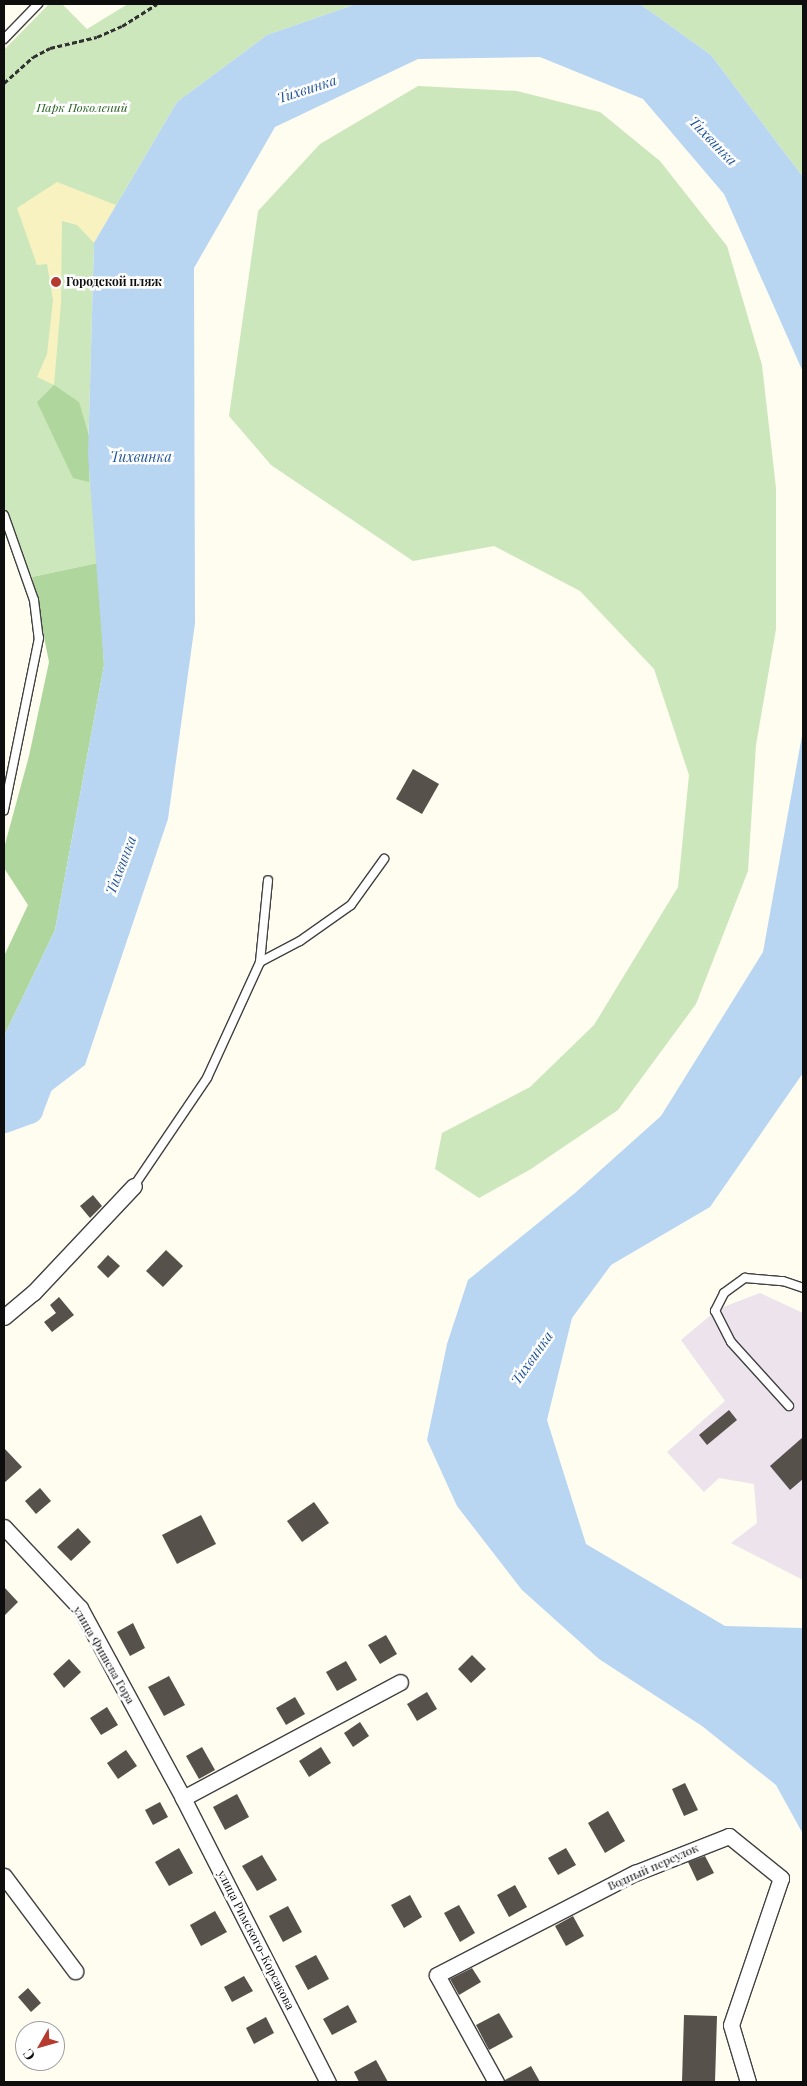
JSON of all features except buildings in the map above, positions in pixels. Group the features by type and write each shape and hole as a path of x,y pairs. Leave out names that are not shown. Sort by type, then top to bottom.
{"street":[{"path":"4,1317 33,1294 134,1186"},
{"name":"улица Фишева Гора","path":"4,1527 80,1608 183,1798"},
{"path":"183,1798 400,1682"},
{"name":"улица Римского-Корсакова","path":"183,1798 328,2082"},
{"name":"Водный переулок","path":"496,2082 437,1975 635,1873 729,1836 782,1878 732,2025 748,2082"},
{"path":"4,1876 75,1971"}],"lane":[{"path":"4,38 38,4"},
{"path":"4,516 34,600 39,638 4,810"},
{"path":"260,962 300,942 351,905 384,859"},
{"path":"134,1186 207,1078 260,962 268,880"},
{"path":"789,1406 731,1342 715,1311 724,1293 746,1278 783,1281 803,1288"}],"path":[{"path":"4,83 33,57 50,48 97,37 122,26 157,4"}],"shaded area":[{"path":"760,1293 803,1313 803,1580 731,1543 757,1523 754,1484 719,1478 704,1492 667,1452 725,1401 681,1340 718,1309"}],"green space":[{"name":"Парк Поколений","path":"49,4 62,4 87,29 128,4 356,4 267,35 177,102 94,243 88,455 98,563 32,577 4,533 4,50"},
{"path":"640,4 803,4 803,177 711,55"},
{"path":"418,86 517,91 600,112 660,161 727,246 762,365 776,488 776,629 756,745 748,871 696,1004 618,1110 531,1169 479,1198 435,1169 442,1133 530,1087 594,1025 678,887 689,775 654,669 580,591 494,546 413,561 271,465 229,416 258,211 320,144"},
{"path":"54,385 79,402 89,436 89,482 73,478 37,402"},
{"path":"98,563 104,665 55,930 4,1036 4,956 28,905 4,868 4,848 29,756 49,662 32,577"}],"sand":[{"name":"Городской пляж","path":"57,182 116,205 94,243 77,225 62,221 61,303 54,385 37,377 47,354 53,300 47,264 37,265 17,208"}],"water":[{"name":"Тихвинка","path":"356,4 640,4 711,55 803,177 803,372 724,194 643,99 540,57 418,59 275,127 194,268 195,623 168,819 85,1065 4,1127 4,1036 55,930 104,665 88,455 94,243 177,102 267,35"},
{"name":"Тихвинка","path":"803,730 803,1073 710,1207 611,1265 572,1318 547,1420 586,1544 725,1626 803,1628 803,1834 776,1785 702,1726 599,1659 522,1590 457,1506 427,1440 447,1344 468,1280 575,1193 661,1116 763,952"}],"waterway":[{"name":"Тихвинка","path":"4,1119 29,1110 44,1071"}],"place":[{"name":"Городской пляж","path":"56,282"}]}
